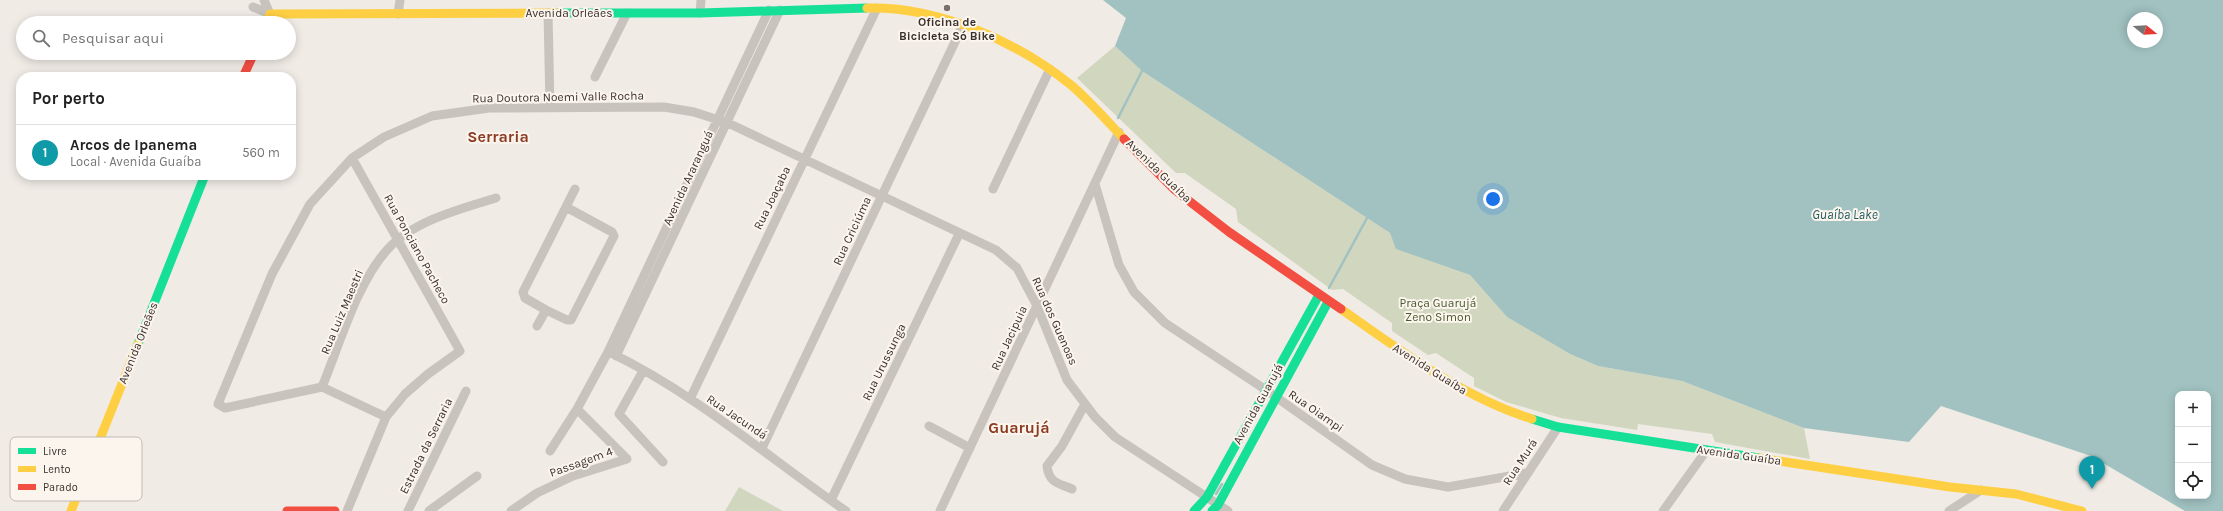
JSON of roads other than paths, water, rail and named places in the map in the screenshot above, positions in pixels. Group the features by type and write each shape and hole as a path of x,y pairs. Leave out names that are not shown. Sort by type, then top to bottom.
{"street":[{"path":"264,0 270,14"},
{"path":"270,14 273,0"},
{"path":"398,14 400,0"},
{"path":"700,12 701,0"},
{"path":"253,7 270,14"},
{"name":"Avenida Orleães","path":"270,14 548,14 877,8"},
{"name":"Avenida Guaíba","path":"877,8 923,12 963,25 1006,44 1050,69 1072,86 1175,190 1229,232 1328,302 1466,392 1506,411 1558,427 1706,451 2016,494 2082,511"},
{"name":"Rua Joaçaba","path":"690,399 877,8"},
{"name":"Avenida Araranguá","path":"649,277 671,220 769,10"},
{"name":"Avenida Araranguá","path":"612,354 649,277 680,223 780,10"},
{"path":"595,77 627,13"},
{"path":"548,14 550,107"},
{"name":"Rua Criciúma","path":"762,448 963,25"},
{"path":"246,72 251,60"},
{"path":"993,190 1050,69"},
{"name":"Rua Doutora Noemi Valle Rocha","path":"322,387 224,408 220,407 218,402 272,274 310,204 352,158 384,137 432,116 489,108 664,107 719,119 728,123"},
{"name":"Rua dos Guenoas","path":"728,123 959,234 996,250 1017,268 1037,306 1067,380 1095,417 1115,437 1207,497 1215,508 1228,511"},
{"name":"Rua Jacipuia","path":"940,511 1119,132"},
{"name":"Rua Ponciano Pacheco","path":"352,158 460,351 428,374 405,394 386,416"},
{"name":"Avenida Orleães","path":"101,437 203,180"},
{"name":"Rua Oiampi","path":"1095,184 1119,265 1134,292 1165,323 1266,390 1372,465 1405,479 1448,487 1527,473"},
{"path":"566,207 612,232 614,236 571,320 567,320 546,310 525,298 523,292 575,188"},
{"name":"Rua Luiz Maestri","path":"322,387 358,299 375,266 388,249 398,240 421,226 467,206 496,198"},
{"path":"671,220 680,223"},
{"name":"Rua Urussunga","path":"831,500 959,234"},
{"name":"Avenida Guarujá","path":"1194,511 1207,497 1319,295"},
{"name":"Avenida Guarujá","path":"1215,508 1328,302"},
{"path":"537,326 546,310"},
{"path":"550,451 612,354"},
{"name":"Rua Jacundá","path":"612,354 690,399 762,448 846,511"},
{"path":"643,371 620,410 620,414 663,462"},
{"path":"322,387 386,416 347,511"},
{"name":"Estrada da Serraria","path":"408,511 466,391"},
{"path":"1072,489 1053,481 1048,476 1047,466 1062,446 1085,404"},
{"name":"Passagem 4","path":"511,511 537,493 573,476 627,459 577,409"},
{"path":"929,426 970,448"},
{"name":"Rua Murá","path":"1503,511 1558,427"},
{"path":"1663,511 1706,451"},
{"path":"429,511 477,476"},
{"path":"1949,511 1981,490"},
{"name":"Avenida Orleães","path":"71,511 75,501"},
{"path":"287,511 335,511"}],"water":[{"name":"Guaíba Lake","path":"1103,0 2223,0 2223,511 2185,511 2091,456 1941,406 1909,442 1804,428 1682,381 1598,366 1570,354 1507,317 1470,275 1396,249 1390,233 1142,71 1115,46 1126,18"}],"waterway":[{"path":"1118,118 1142,71"},
{"path":"1329,288 1367,218"},
{"path":"1216,494 1222,484"}],"place":[{"name":"Oficina de Bicicleta Só Bike","path":"947,8"},
{"name":"Arcos de Ipanema","path":"2092,489"}],"district":[{"name":"Serraria","path":"498,136"},
{"name":"Guarujá","path":"1019,427"}],"park label":[{"name":"Praça Guarujá Zeno Simon","path":"1438,310"}]}
